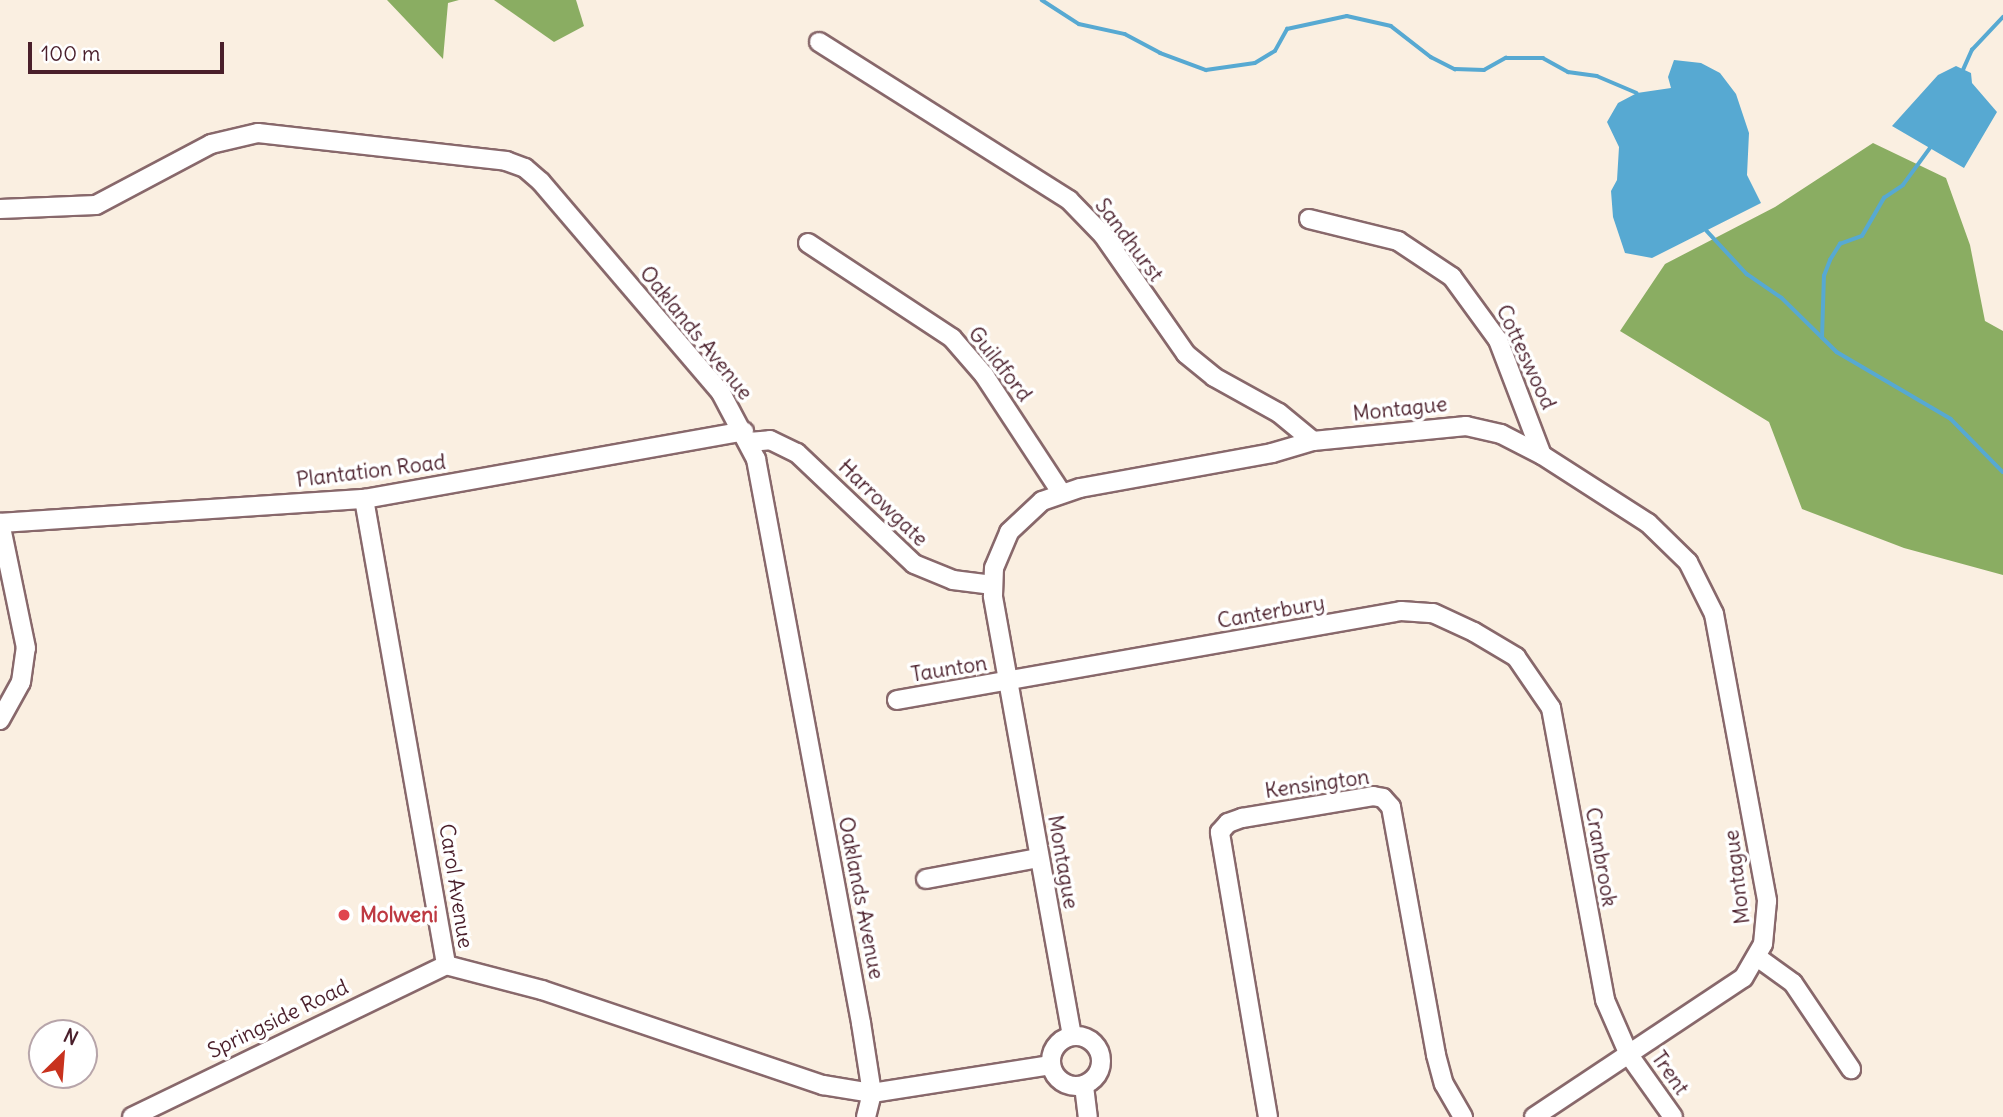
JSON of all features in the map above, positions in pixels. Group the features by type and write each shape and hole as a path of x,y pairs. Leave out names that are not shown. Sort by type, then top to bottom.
{"street":[{"name":"Sandhurst","path":"820,42 1069,200 1102,235 1186,354 1214,377 1279,413 1313,441"},
{"name":"Oaklands Avenue","path":"0,209 96,205 211,144 258,133 506,161 525,168 541,182 710,380 747,436 783,587 872,1093"},
{"name":"Cotteswood","path":"1309,219 1398,241 1452,277 1498,340 1542,454"},
{"name":"Guildford","path":"808,243 952,338 984,375 1060,492"},
{"name":"Montague","path":"1072,1036 1038,858 993,585 1000,548 1017,522 1060,492 1272,453 1313,441 1466,426 1501,434 1542,454 1669,540 1688,562 1709,599 1767,901 1766,933 1757,957 1742,978 1722,995 1534,1117"},
{"name":"Plantation Road","path":"0,523 364,499 747,436"},
{"name":"Harrowgate","path":"747,436 770,440 797,453 914,564 953,580 993,585"},
{"name":"Carol Avenue","path":"364,499 446,965 542,990 822,1085 872,1093 1051,1065"},
{"path":"0,523 26,648 21,682 0,720"},
{"name":"Canterbury","path":"1009,682 1412,611 1460,624 1516,657 1526,669"},
{"name":"Cranbrook","path":"1526,669 1553,714 1600,979 1629,1055"},
{"name":"Taunton","path":"897,700 1009,682"},
{"name":"Kensington","path":"1268,1117 1220,832 1228,823 1242,818 1373,796 1383,798 1391,807 1436,1055 1444,1084 1462,1117"},
{"path":"926,879 1038,858"},
{"path":"1757,957 1793,983 1852,1069"},
{"name":"Springside Road","path":"132,1117 446,965"},
{"path":"1072,1036 1095,1044 1102,1059 1097,1075 1084,1086 1059,1080 1051,1065 1058,1043 1072,1036"},
{"name":"Trent","path":"1629,1055 1673,1117"},
{"path":"1084,1086 1088,1117"},
{"path":"866,1117 872,1093"}],"green space":[{"path":"387,0 459,0 448,3 443,59"},
{"path":"494,0 576,0 584,26 554,42"},
{"path":"1873,143 1946,178 1970,245 1985,321 2003,331 2003,575 1904,548 1802,509 1769,422 1620,331 1665,264 1775,207"}],"water":[{"path":"1674,60 1701,63 1720,73 1736,94 1749,133 1747,175 1761,203 1652,258 1625,253 1613,217 1611,191 1617,180 1619,147 1607,122 1618,103 1637,93 1671,88 1668,77"},
{"path":"1956,66 1971,73 1972,83 1997,112 1964,168 1892,126 1938,75"}],"waterway":[{"path":"1042,0 1079,24 1125,34 1160,53 1206,70 1255,63 1275,51 1287,29 1347,16 1391,26 1431,57 1455,69 1484,70 1506,58 1543,58 1568,72 1597,76 1637,93"},
{"path":"1963,70 1972,50 2003,17"},
{"path":"1822,338 1824,276 1830,260 1840,244 1862,236 1884,198 1903,185 1930,148"},
{"path":"1707,231 1747,274 1782,298 1837,352 1951,419 2003,472"}],"place":[{"name":"Molweni","path":"344,915"}]}
